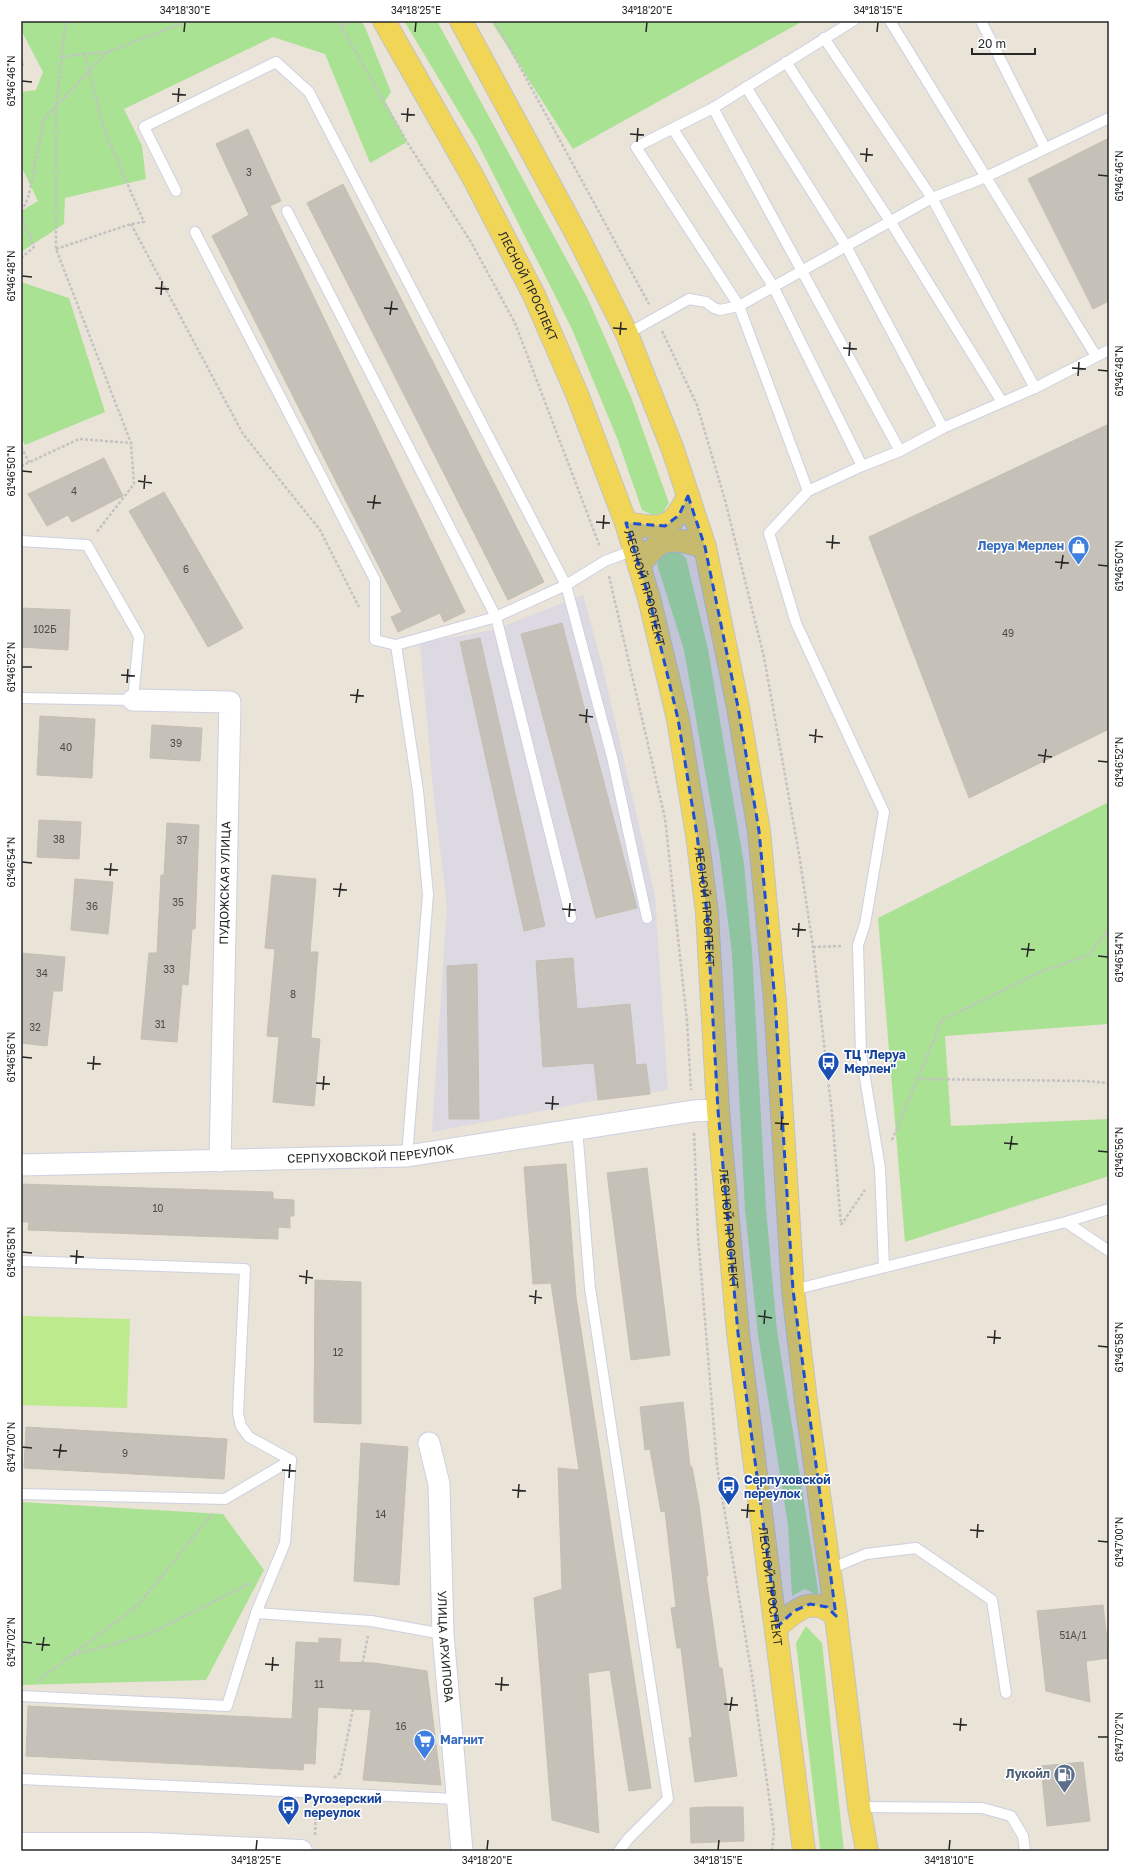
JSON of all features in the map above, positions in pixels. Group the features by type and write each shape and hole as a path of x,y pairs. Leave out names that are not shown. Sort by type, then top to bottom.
{"main road":[{"name":"ЛЕСНОЙ ПРОСПЕКТ","path":"384,21 474,179 534,295 577,394 626,523 649,598 678,719 697,835 707,913 718,1110 738,1333 777,1627 804,1851"},
{"path":"461,21 578,237 627,334 673,450 705,547 738,707 759,831 775,1001 793,1290 806,1401 830,1569 859,1807 867,1851"},
{"path":"626,523 646,527 665,526 679,515 688,496"},
{"path":"636,558 667,540 686,542 705,547"},
{"path":"777,1627 794,1611 810,1604 827,1607 836,1616"},
{"path":"21,1844 77,1848 149,1844 308,1844"}],"street":[{"name":"ПУДОЖСКАЯ УЛИЦА","path":"133,700 230,695 220,1160"},
{"name":"СЕРПУХОВСКОЙ ПЕРЕУЛОК","path":"21,1165 407,1156 577,1128 693,1111 718,1110"},
{"name":"УЛИЦА АРХИПОВА","path":"430,1443 439,1484 443,1634 456,1799 462,1851"}],"lane":[{"path":"808,491 739,306 636,147 713,108 853,21"},
{"path":"890,21 1096,356"},
{"path":"981,21 1045,148"},
{"path":"824,38 932,198 1035,388"},
{"path":"176,190 144,127 276,62 309,92 566,585 612,757 647,918"},
{"path":"786,62 890,221 1002,402"},
{"path":"746,87 846,246 943,428"},
{"path":"713,108 803,269 900,451"},
{"path":"627,334 689,299 706,302 714,308 720,310 739,306 932,198 986,178 1109,118"},
{"path":"673,129 773,286 862,466"},
{"path":"287,212 496,617 571,918"},
{"path":"195,232 375,580 376,640 396,645 496,617 566,585 606,561 636,558"},
{"path":"884,1267 880,1168 861,1054 858,945 865,924 884,812 796,623 769,533 808,491 862,466 900,451 943,428 1035,388 1109,350"},
{"path":"21,541 87,545 139,636 133,700 21,698"},
{"path":"396,645 418,791 428,894 407,1156"},
{"path":"577,1128 590,1288 668,1799 628,1839 619,1851"},
{"path":"793,1290 1066,1222 1109,1209"},
{"path":"1066,1222 1109,1251"},
{"path":"21,1261 245,1269 238,1413 241,1426 249,1437 291,1460"},
{"path":"21,1494 225,1499 291,1460"},
{"path":"21,1696 228,1706 256,1613 285,1542 291,1460"},
{"path":"830,1569 866,1554 916,1548 992,1600 1006,1693"},
{"path":"256,1613 372,1621 443,1634"},
{"path":"21,1778 456,1799"},
{"path":"859,1807 982,1808 1011,1816 1022,1836 1025,1851"}],"path":[{"path":"66,21 56,106 56,249 132,444 134,484 87,545"},
{"path":"62,57 108,52 188,21"},
{"path":"338,21 407,142 472,242 515,323 606,561 665,818 687,1021 693,1111 698,1236 717,1466 754,1691 774,1832 772,1851"},
{"path":"342,26 352,21"},
{"path":"496,21 656,318 697,406 725,500 762,649 799,854 813,947 832,1114 841,1225 880,1168 942,1020 1040,972 1089,955 1109,929"},
{"path":"21,258 34,247 22,214 29,195 44,119 108,52"},
{"path":"56,249 130,224 144,222 105,132 85,54"},
{"path":"21,59 23,64 21,67"},
{"path":"130,224 243,434 320,530 376,640"},
{"path":"21,466 79,439 132,444"},
{"path":"21,447 28,462"},
{"path":"813,947 858,945"},
{"path":"917,1079 1085,1081 1109,1083"},
{"path":"33,1685 138,1605 225,1499"},
{"path":"70,1656 149,1634 273,1572"},
{"path":"308,1844 315,1793 340,1773 372,1621"}],"highlighted area":[{"path":"688,496 705,547 738,707 759,831 775,1001 793,1290 836,1616 827,1607 810,1604 794,1611 777,1627 738,1333 718,1110 707,913 697,835 678,719 649,598 626,523 665,526 679,515"}],"shaded area":[{"path":"583,595 602,664 655,896 668,1090 598,1100 432,1132 447,906 434,799 420,643 493,630"}],"green space":[{"path":"21,21 361,21 365,27 391,92 385,101 407,142 370,163 325,54 273,37 124,109 142,146 146,179 65,198 64,224 21,252 21,211 38,201 21,166 21,92 36,90 43,72 21,30"},
{"path":"404,21 437,21 587,297 631,397 669,503 659,518 642,510 617,438 571,327 477,142"},
{"path":"491,21 803,21 573,149"},
{"path":"21,282 69,298 105,412 25,445 21,436"},
{"path":"667,548 679,552 686,558 708,649 744,864 752,951 766,1209 777,1331 819,1596 805,1589 792,1596 788,1525 758,1335 745,1210 732,954 720,857 684,650 657,564 661,555"},
{"path":"1109,802 1109,1024 945,1036 951,1126 1109,1119 1109,1176 905,1242 878,918"},
{"path":"21,1316 130,1319 127,1408 21,1405"},
{"path":"21,1502 223,1514 264,1570 206,1680 21,1685"},
{"path":"806,1626 822,1643 844,1851 820,1851 796,1643"}],"building":[{"path":"248,129 281,201 270,206 465,612 444,622 440,613 398,632 391,617 402,612 212,236 249,215 216,144"},
{"path":"1109,138 1109,301 1093,309 1028,179"},
{"path":"343,184 544,582 508,600 307,203"},
{"path":"1109,424 1109,729 969,798 869,537"},
{"path":"104,458 123,496 72,522 68,515 47,526 28,494"},
{"path":"164,492 243,628 208,647 129,511"},
{"path":"21,608 70,610 68,650 21,647"},
{"path":"562,623 637,908 596,918 521,634"},
{"path":"480,638 545,926 524,931 460,642"},
{"path":"40,716 95,719 92,778 37,775"},
{"path":"152,725 202,728 200,761 150,758"},
{"path":"39,820 81,822 79,859 37,857"},
{"path":"167,823 199,825 195,929 192,929 188,985 182,984 177,1042 141,1039 149,953 157,953 161,875 164,875"},
{"path":"272,875 316,879 310,952 318,952 311,1038 320,1039 314,1106 273,1102 279,1037 267,1036 275,949 265,948"},
{"path":"75,879 113,882 108,934 71,930"},
{"path":"21,953 65,957 62,991 53,991 47,1046 21,1043"},
{"path":"573,958 577,1009 630,1004 636,1065 646,1064 650,1094 598,1100 594,1063 543,1067 536,961"},
{"path":"477,964 479,1119 449,1119 447,966"},
{"path":"566,1164 576,1297 651,1788 629,1791 610,1670 588,1673 599,1833 552,1820 534,1598 562,1589 558,1468 579,1470 551,1283 533,1284 524,1167"},
{"path":"647,1168 670,1355 631,1360 607,1173"},
{"path":"21,1184 273,1192 273,1199 294,1200 294,1216 290,1216 290,1228 278,1227 278,1239 28,1230 29,1222 21,1222"},
{"path":"315,1280 361,1282 361,1424 314,1422"},
{"path":"683,1402 690,1467 692,1467 699,1505 708,1576 706,1576 719,1668 722,1668 737,1776 695,1782 689,1738 692,1737 681,1648 677,1648 671,1608 676,1607 665,1511 661,1512 650,1449 645,1450 640,1407"},
{"path":"26,1427 227,1439 224,1479 24,1468"},
{"path":"361,1443 408,1447 399,1585 354,1581"},
{"path":"1103,1605 1109,1658 1086,1661 1090,1702 1046,1691 1037,1611"},
{"path":"319,1638 341,1639 339,1662 374,1663 427,1671 441,1785 363,1780 371,1710 318,1707 315,1764 304,1763 303,1770 26,1756 28,1706 292,1719 296,1642 319,1643"},
{"name":"Лукойл","path":"1083,1762 1090,1821 1047,1826 1041,1766"},
{"path":"743,1807 744,1841 691,1843 690,1808"}],"place":[{"name":"Леруа Мерлен","path":"1079,566"},
{"name":"ТЦ \"Леруа Мерлен\"","path":"828,1082"},
{"name":"Серпуховской переулок","path":"728,1506"},
{"name":"Магнит","path":"425,1760"},
{"name":"Лукойл","path":"1065,1794"},
{"name":"Ругозерский переулок","path":"289,1826"}]}
